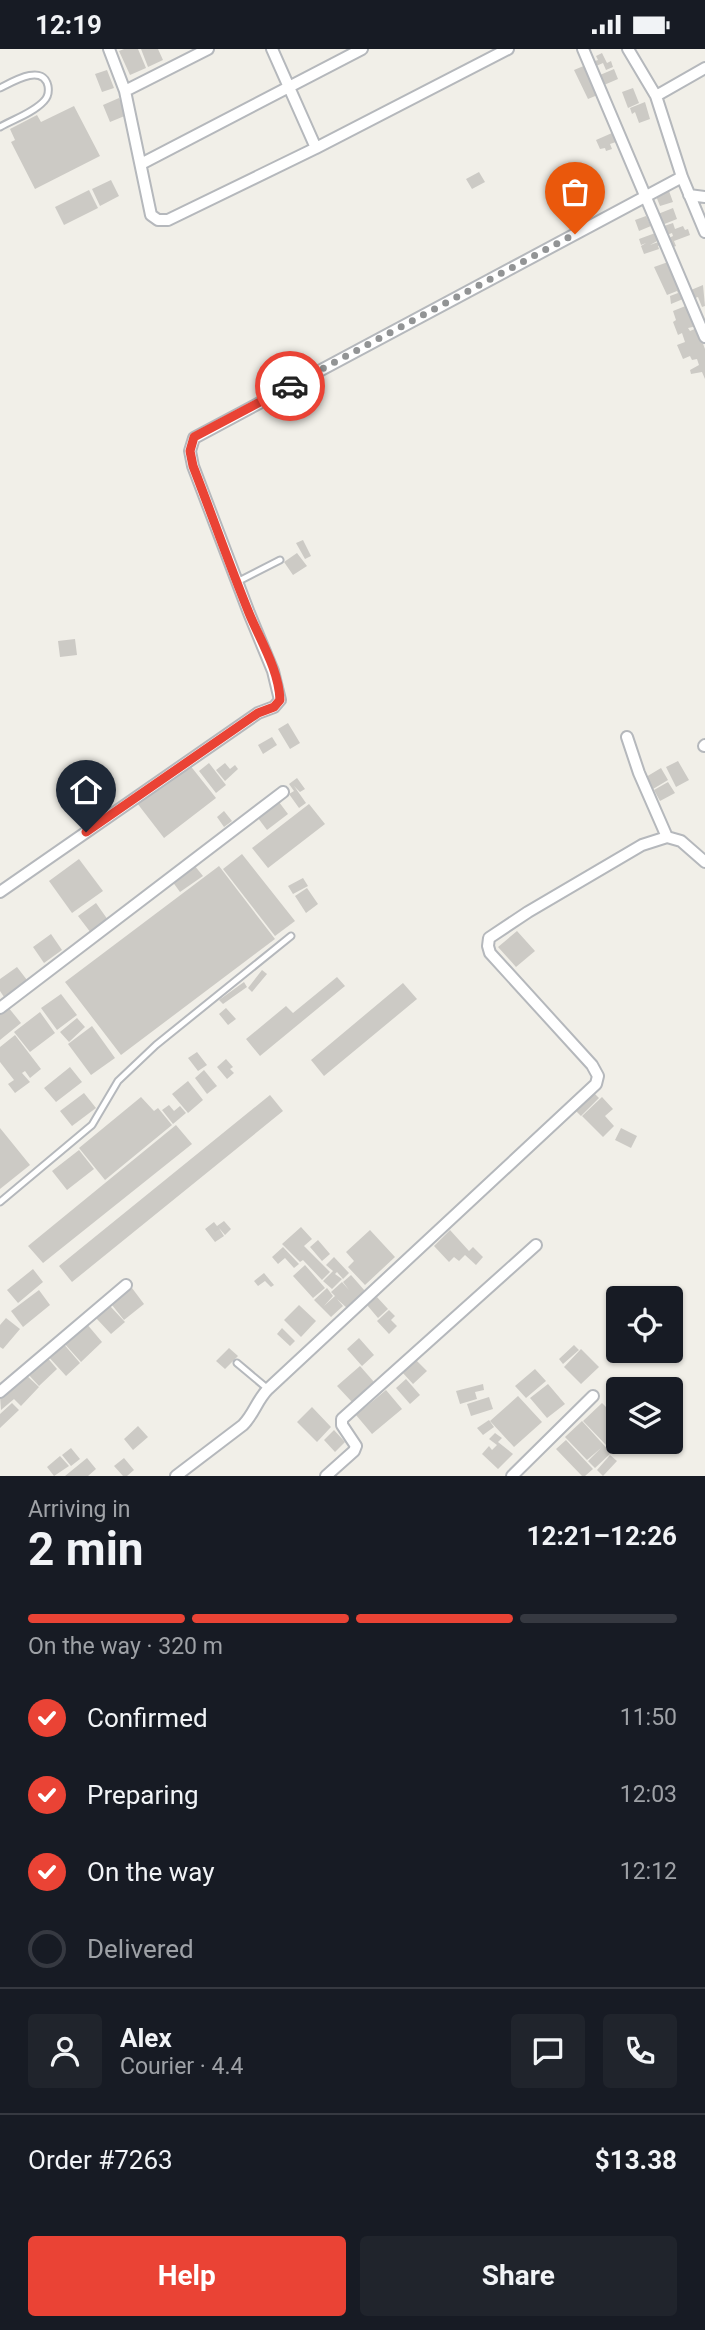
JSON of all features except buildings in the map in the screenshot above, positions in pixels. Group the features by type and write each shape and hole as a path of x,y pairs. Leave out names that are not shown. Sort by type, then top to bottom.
{"street":[{"path":"108,49 125,91 151,215 158,220 168,220 316,148 508,49"},
{"path":"125,91 208,49"},
{"path":"272,49 316,148"},
{"path":"141,164 362,49"},
{"path":"583,49 705,337"},
{"path":"628,49 656,96 682,177 705,232"},
{"path":"656,96 705,68"},
{"path":"0,892 258,713 274,707 280,700 273,671 193,466 190,451 194,437 682,177"},
{"path":"689,195 705,197"},
{"path":"627,737 639,773 667,837"},
{"path":"0,1008 283,792"},
{"path":"176,1476 243,1425 250,1417 256,1401 268,1389 596,1084 598,1076 592,1065 490,953 489,938 642,845 667,837 681,841 705,862"},
{"path":"326,1476 354,1451 356,1446 342,1425 342,1419 536,1245"},
{"path":"0,1392 126,1285"},
{"path":"512,1476 593,1396"}],"lane":[{"path":"0,88 29,75 38,75 46,81 49,89 47,98 39,107 0,127"},
{"path":"237,582 280,560"},
{"path":"0,1202 92,1125 118,1081 156,1045 291,936"},
{"path":"237,1363 268,1389"}],"way so far":[{"path":"290,386 575,234"}],"route":[{"path":"86,832 258,713 274,707 280,700 273,671 193,466 190,451 194,437 290,386"}]}
